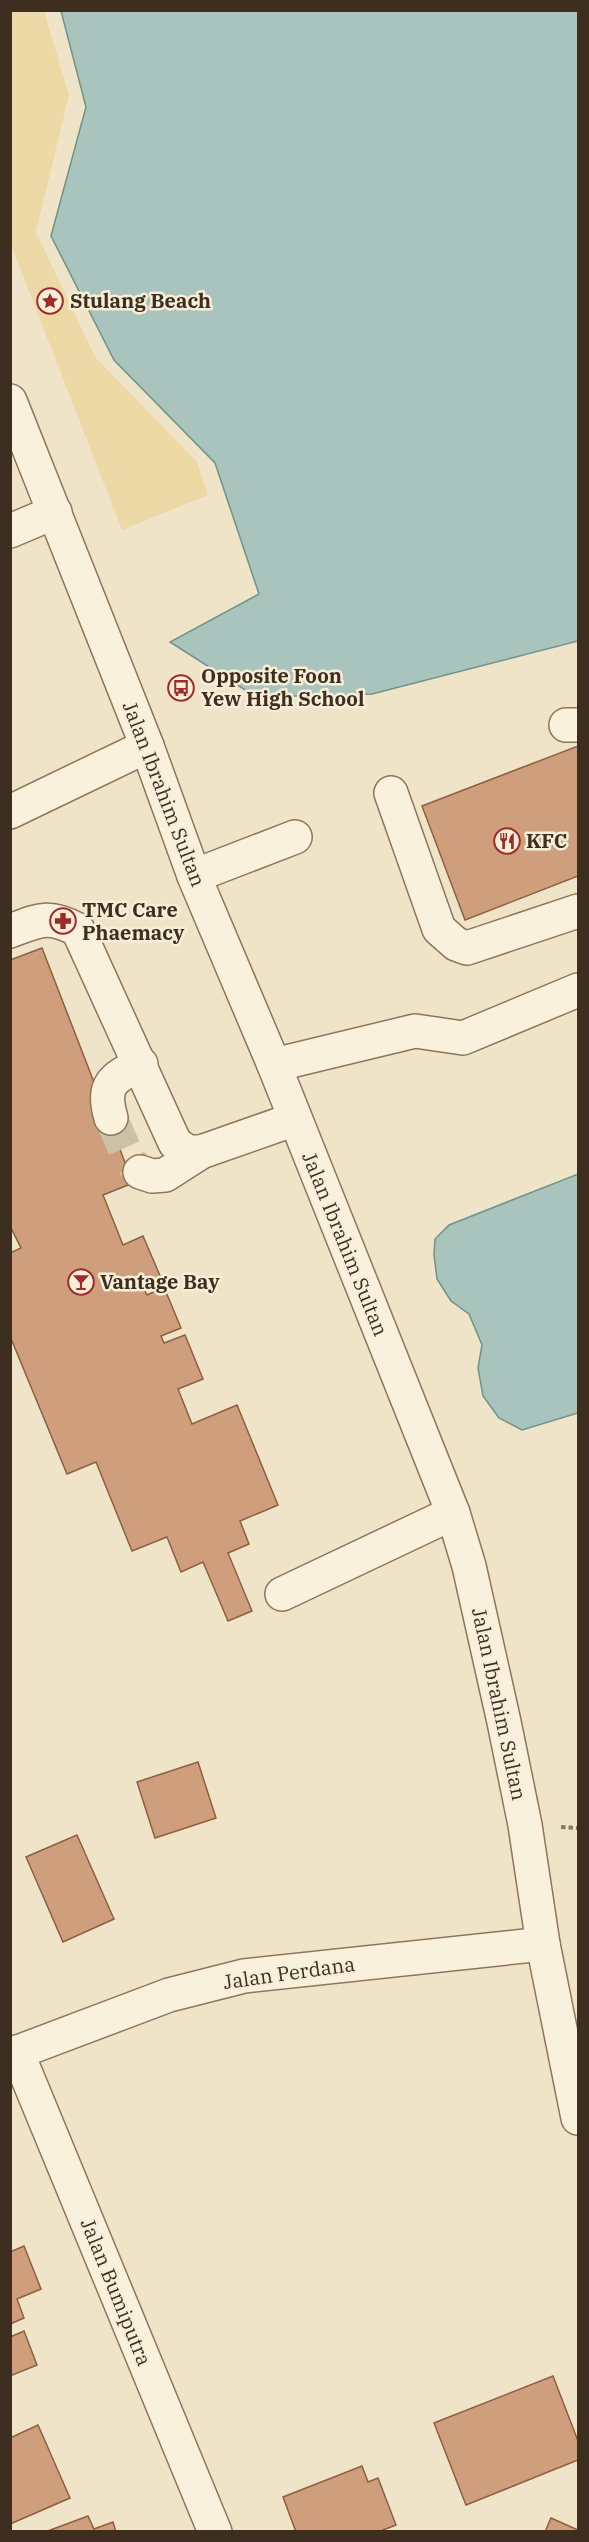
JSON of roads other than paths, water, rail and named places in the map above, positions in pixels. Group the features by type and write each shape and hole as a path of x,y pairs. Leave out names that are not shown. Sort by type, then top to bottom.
{"street":[{"name":"Jalan Ibrahim Sultan","path":"10,401 147,746 194,876 274,1065 453,1513 469,1566 511,1756 525,1825 543,1944 579,2118"},
{"path":"10,531 55,512"},
{"path":"10,812 147,746"},
{"path":"390,793 439,929 456,944 467,948 579,910"},
{"path":"194,876 295,837"},
{"path":"10,931 44,918 63,921 78,930 175,1143 188,1152 201,1152"},
{"path":"274,1065 416,1030 463,1038 579,990"},
{"path":"111,1118 106,1096 111,1084 116,1077 141,1064"},
{"path":"140,1172 152,1176 165,1175 201,1152 295,1119"},
{"path":"282,1594 453,1513"},
{"name":"Jalan Perdana","path":"14,2053 168,1995 244,1976 543,1944"},
{"name":"Jalan Bumiputra","path":"14,2053 215,2532"}],"water":[{"path":"61,11 578,11 578,641 372,694 256,697 170,642 259,594 215,463 114,360 51,236 86,107"},
{"path":"578,1174 578,1413 522,1430 499,1418 483,1396 478,1368 482,1345 469,1314 451,1301 437,1279 435,1239 449,1225"}],"tunnel":[{"path":"111,1118 130,1161 140,1172"}],"place":[{"name":"Stulang Beach","path":"50,301"},
{"name":"Opposite Foon Yew High School","path":"181,688"},
{"name":"KFC","path":"507,841"},
{"name":"TMC Care Phaemacy","path":"63,921"},
{"name":"Vantage Bay","path":"81,1282"}]}
